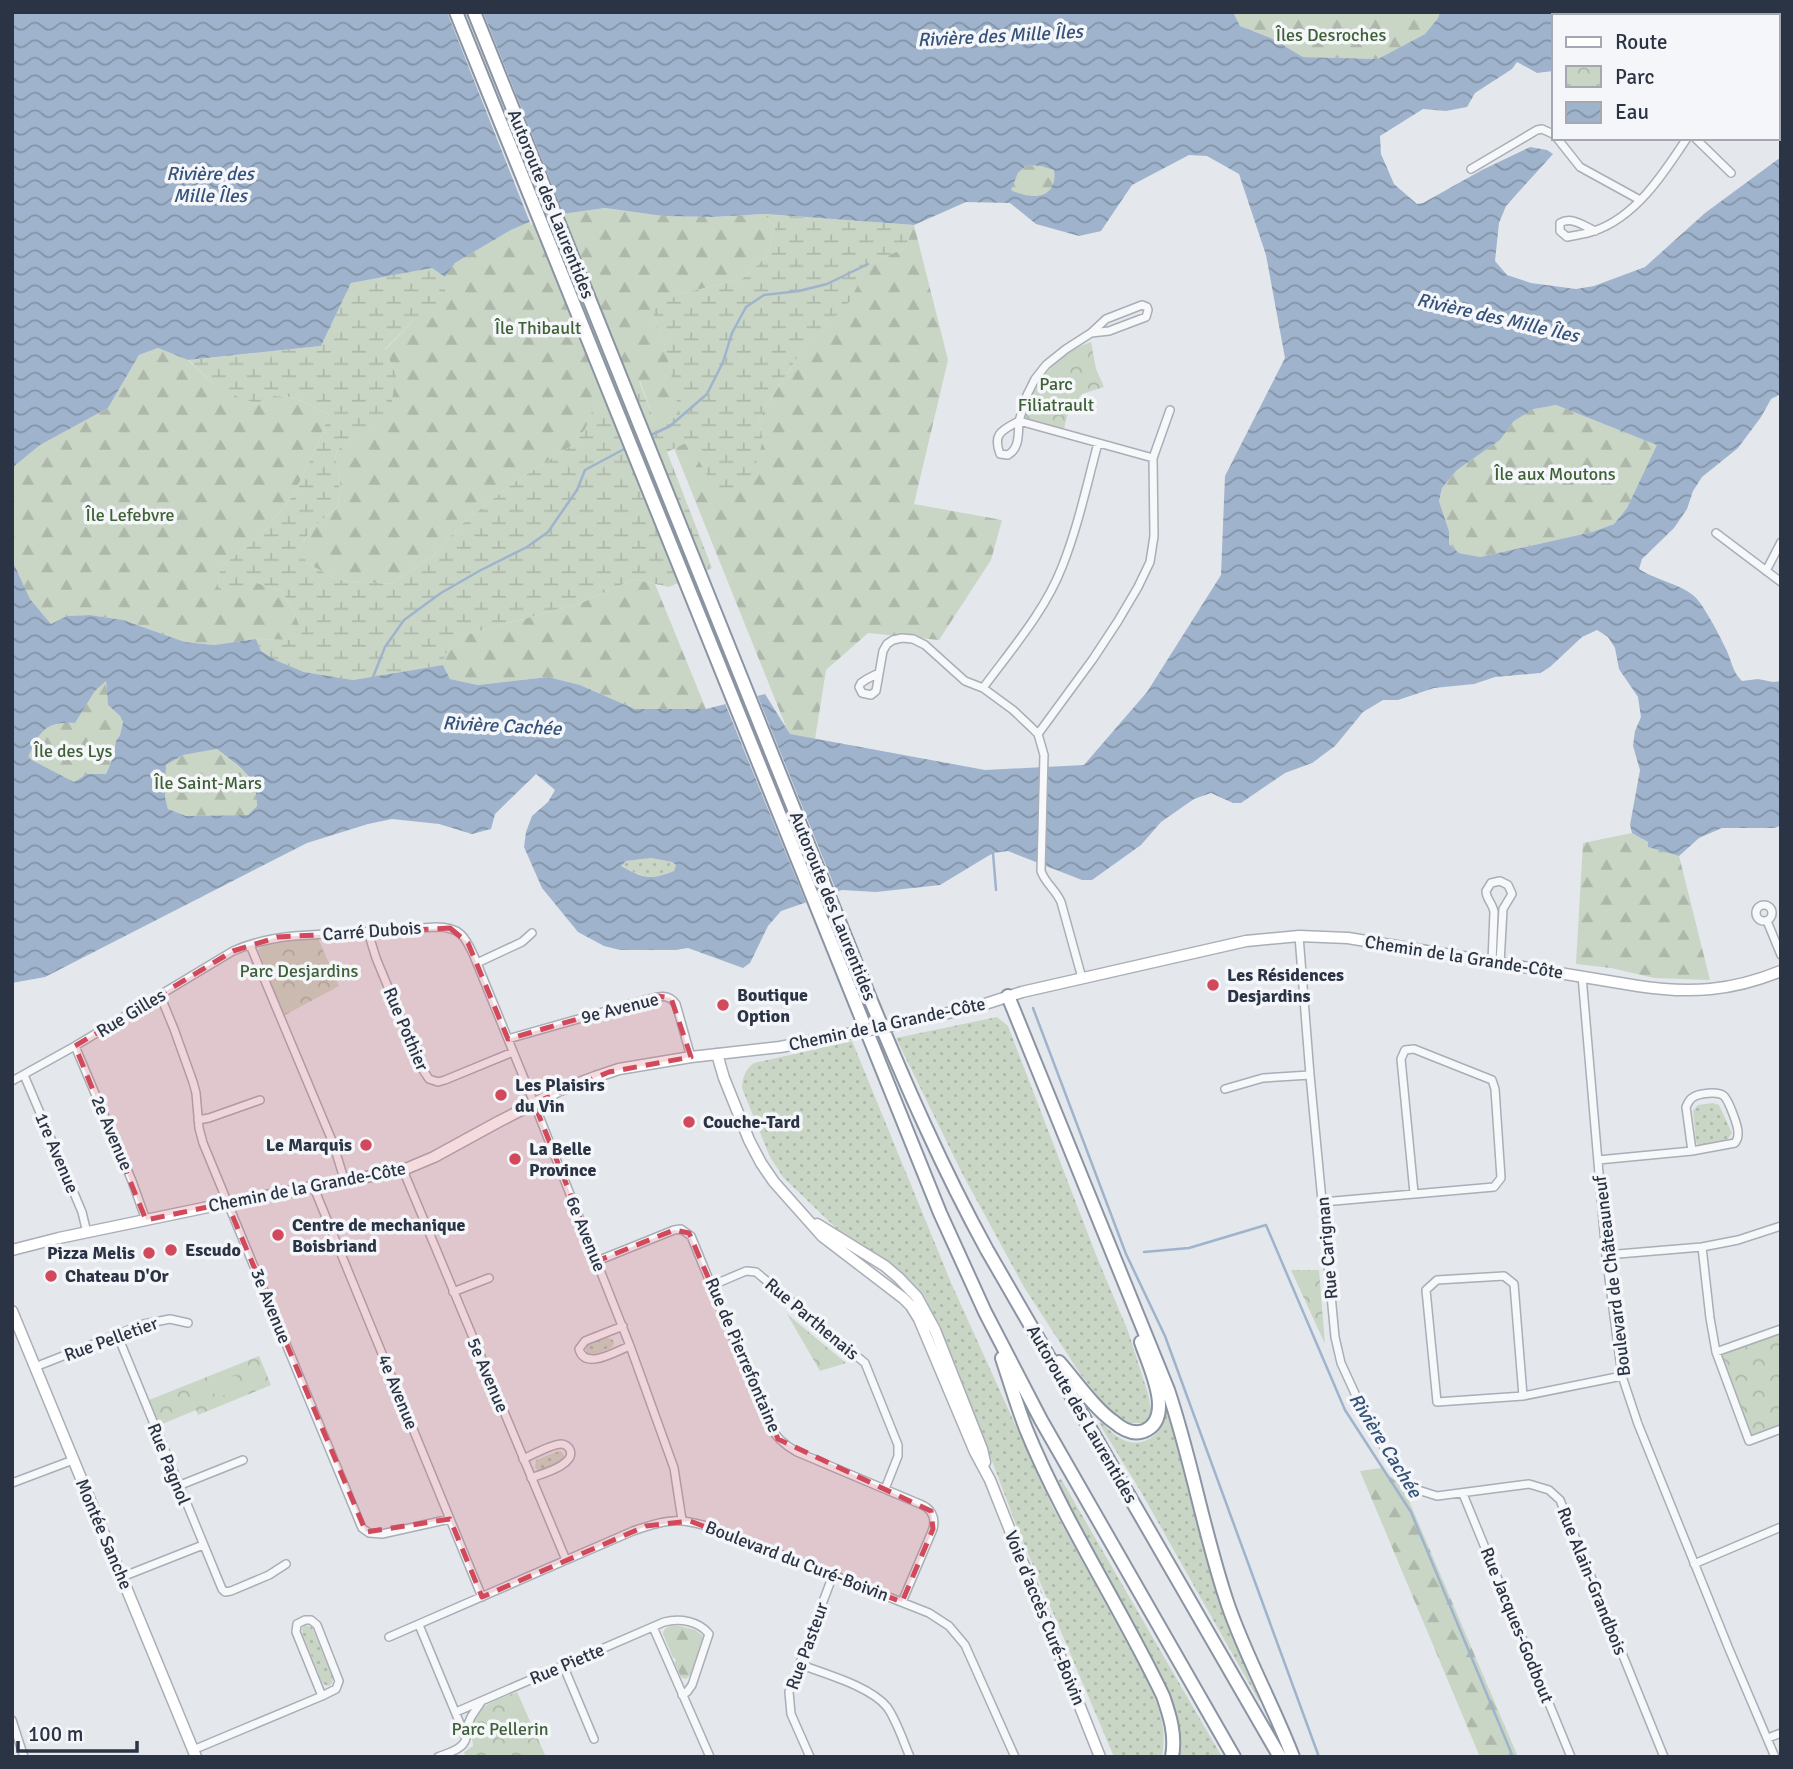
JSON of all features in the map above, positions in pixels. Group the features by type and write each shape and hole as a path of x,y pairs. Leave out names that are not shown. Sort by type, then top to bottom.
{"highway":[{"name":"Autoroute des Laurentides","path":"456,12 927,1184 985,1312 1063,1459 1234,1757"},
{"name":"Autoroute des Laurentides","path":"474,12 842,930 939,1157 976,1229 1280,1757"},
{"path":"1008,996 1175,1412 1230,1611 1293,1757"},
{"path":"1039,1339 1112,1421 1127,1430 1138,1432 1157,1420 1158,1395 1109,1245"},
{"path":"985,1312 1033,1444 1077,1534 1163,1696 1172,1729 1172,1757"}],"main road":[{"name":"Chemin de la Grande-Côte","path":"12,1250 227,1203 403,1170 434,1157 534,1103 609,1072 691,1057 787,1046 905,1023 1239,942 1299,936 1343,937 1654,988 1696,991 1735,986 1781,971"},
{"name":"Voie d'accès Curé-Boivin","path":"717,1054 727,1087 756,1155 774,1182 822,1236 903,1298 915,1312 975,1452 990,1480 1100,1757"},
{"name":"Montée Sanche","path":"12,1311 195,1754"}],"street":[{"path":"1471,169 1537,130 1542,129 1552,134"},
{"path":"1559,140 1580,167 1640,200"},
{"path":"1595,231 1621,216 1640,200 1685,140"},
{"path":"1697,140 1731,173"},
{"path":"1091,333 1109,331 1146,317 1147,307 1142,305 1106,319 1046,365 1027,395 1019,421 1014,452 1008,455 1000,454 997,446 1000,432 1019,421 1153,458"},
{"path":"1038,734 1118,621 1150,562 1154,536 1153,458 1170,410"},
{"path":"983,688 1035,616 1062,568 1098,443"},
{"path":"1716,533 1781,582"},
{"path":"1766,571 1781,542"},
{"path":"879,673 887,644 894,639 913,639 925,645 965,681 983,688 1013,710 1038,734 1044,755 1040,862 1042,876 1061,902 1082,978"},
{"path":"1500,881 1508,885 1512,894 1502,911 1496,962 1494,912 1486,894 1491,883 1500,881"},
{"path":"1767,921 1781,955"},
{"name":"Carré Dubois","path":"250,944 278,937 450,928 464,936 477,963 534,1103"},
{"name":"Rue Pothier","path":"368,932 421,1068 429,1079 436,1082 445,1080 513,1052"},
{"path":"477,963 526,940 532,933"},
{"name":"Rue Carignan","path":"1299,936 1335,1337 1341,1363 1363,1411 1403,1480 1415,1489 1437,1496 1463,1493"},
{"path":"250,944 333,1143 345,1182"},
{"name":"Rue Gilles","path":"12,1081 233,951 250,944"},
{"name":"Boulevard de Châteauneuf","path":"1582,976 1606,1255 1622,1376 1638,1424 1694,1564 1775,1757"},
{"name":"3e Avenue","path":"160,995 193,1082 203,1143 363,1530 371,1534 382,1534 450,1519"},
{"name":"9e Avenue","path":"508,1039 665,996 673,999 676,1004 691,1057"},
{"name":"2e Avenue","path":"75,1046 134,1185 146,1220"},
{"path":"1323,1202 1493,1187 1500,1178 1495,1089 1492,1080 1414,1049 1405,1050 1401,1059 1414,1193"},
{"name":"1re Avenue","path":"24,1075 82,1212 87,1233"},
{"path":"1226,1088 1263,1078 1310,1075"},
{"path":"1598,1160 1692,1150 1735,1143 1738,1128 1723,1096 1717,1093 1689,1100 1686,1107 1692,1150"},
{"path":"198,1120 260,1100"},
{"name":"6e Avenue","path":"534,1103 623,1326 672,1460 682,1520"},
{"name":"5e Avenue","path":"403,1170 566,1560"},
{"name":"4e Avenue","path":"314,1188 482,1597"},
{"path":"1606,1255 1702,1247 1738,1240 1781,1226"},
{"name":"Rue de Pierrefontaine","path":"597,1261 674,1230 681,1229 689,1233 694,1239 774,1434 797,1452 925,1506 931,1511 933,1529 902,1602"},
{"path":"1702,1247 1716,1352 1749,1440 1781,1429"},
{"name":"Rue Parthenais","path":"712,1285 746,1271 756,1272 865,1363 898,1445 898,1456 885,1489"},
{"path":"1523,1396 1514,1284 1504,1276 1437,1280 1426,1290 1437,1402 1523,1396 1622,1376"},
{"path":"453,1292 489,1278"},
{"name":"Rue Pelletier","path":"35,1367 144,1324 174,1319 188,1324"},
{"path":"623,1326 583,1342 579,1349 580,1354 591,1360 630,1346"},
{"path":"1716,1352 1781,1329"},
{"name":"Rue Pagnol","path":"117,1334 220,1587 225,1592 251,1583 286,1564"},
{"path":"523,1459 560,1444 567,1446 570,1451 566,1463 531,1478"},
{"path":"12,1483 73,1460"},
{"path":"178,1486 243,1460"},
{"name":"Rue Alain-Grandbois","path":"1463,1493 1529,1484 1549,1490 1560,1500 1664,1757"},
{"name":"Rue Jacques-Godbout","path":"1463,1493 1571,1757"},
{"name":"Boulevard du Curé-Boivin","path":"388,1637 646,1526 668,1520 682,1520 719,1530 935,1616 962,1640 1015,1757"},
{"path":"1694,1564 1781,1527"},
{"path":"122,1577 203,1545"},
{"name":"Rue Pasteur","path":"810,1757 789,1707 790,1686 833,1575"},
{"path":"195,1754 322,1696 336,1689 339,1681 317,1625 311,1620 305,1620 297,1624 296,1632 322,1696"},
{"name":"Rue Piette","path":"456,1712 670,1620 701,1626 709,1634 692,1685 682,1695"},
{"path":"419,1625 466,1740 465,1744 438,1757"},
{"path":"653,1627 710,1757"},
{"path":"799,1664 878,1698 891,1714 910,1757"},
{"path":"563,1665 594,1739"},
{"path":"464,1734 481,1701"},
{"path":"12,1720 24,1757"},
{"path":"1768,1738 1781,1733"}],"highlighted area":[{"path":"450,928 468,943 508,1039 658,996 671,998 691,1057 609,1072 534,1103 597,1261 674,1230 689,1233 778,1439 931,1511 933,1529 902,1602 690,1521 646,1526 482,1597 450,1519 366,1532 227,1203 146,1220 75,1046 233,951 278,937"}],"green space":[{"name":"Îles Desroches","path":"1233,12 1440,12 1425,34 1379,59 1303,57 1271,38 1240,26"},
{"path":"1027,165 1054,170 1052,187 1047,192 1034,196 1010,190 1018,173"},
{"name":"Île Thibault","path":"605,208 663,216 764,214 775,228 767,256 742,279 680,294 658,306 653,314 663,338 681,415 656,425 640,381 592,411 586,428 573,445 513,483 461,525 433,556 391,584 337,580 307,563 300,548 311,529 338,506 340,481 335,456 342,444 371,429 396,375 385,350 413,321 445,295 445,277 455,263 511,230 541,217"},
{"path":"764,214 914,225 905,248 868,264 850,301 799,355 764,408 759,423 763,440 751,482 733,498 718,494 688,442 667,452 712,568 669,587 634,579 581,603 465,635 446,653 443,665 353,680 304,672 274,660 261,651 256,639 288,640 302,634 294,612 282,591 254,582 229,595 218,587 220,567 257,539 293,496 329,414 292,397 274,396 259,404 238,397 210,381 189,360 321,346 351,283 432,268 445,277 445,295 431,318 413,321 385,349 396,375 390,414 374,427 347,441 339,450 335,456 340,481 338,506 311,529 300,548 307,563 337,580 391,584 433,556 461,525 513,483 573,445 586,428 592,411 639,381 656,424 680,415 663,338 653,314 657,306 680,294 742,279 767,256 775,228"},
{"path":"914,225 948,360 914,504 1002,520 991,560 939,640 868,633 826,670 815,739 789,734 674,448 688,442 763,440 759,423 764,408 799,355 849,301 868,264 905,248"},
{"name":"Parc Filiatrault","path":"1091,342 1096,369 1104,387 1082,394 1067,416 1064,429 1021,420 1033,388 1065,352"},
{"name":"Île Lefebvre","path":"158,348 188,360 210,381 258,404 274,396 292,397 329,414 293,496 257,539 220,567 218,587 254,582 282,591 303,634 288,640 256,639 214,645 185,642 123,620 90,615 67,616 51,624 30,599 12,560 12,468 40,445 108,408 139,355"},
{"name":"Île aux Moutons","path":"1556,405 1658,445 1627,508 1614,524 1592,532 1480,557 1459,553 1449,544 1449,531 1439,501 1442,488 1457,470 1500,440 1514,421 1534,409"},
{"path":"634,579 655,584 706,709 635,709 580,685 548,677 478,685 450,679 443,665 446,653 465,635 581,603"},
{"name":"Île des Lys","path":"106,680 108,705 123,722 106,774 87,774 74,782 28,758 44,730 56,724 75,723 95,691"},
{"name":"Île Saint-Mars","path":"217,749 245,772 257,790 257,806 248,815 186,816 168,809 165,797 166,765 183,755"},
{"path":"1632,833 1648,842 1648,847 1679,856 1710,980 1654,978 1611,968 1576,964 1583,843"},
{"path":"651,858 672,862 676,865 674,872 647,876 621,866 626,861"},
{"name":"Parc Desjardins","path":"318,938 339,986 283,1016 258,949 265,945"},
{"path":"997,1017 1008,1026 1128,1331 1151,1410 1148,1419 1143,1423 1130,1423 1118,1418 1097,1396 1024,1287 962,1173 896,1038"},
{"path":"852,1041 952,1285 1052,1506 1148,1682 1161,1718 1164,1736 1162,1757 1114,1757 1018,1530 954,1360 921,1295 895,1268 837,1229 783,1177 770,1157 742,1088 747,1071 754,1063"},
{"path":"1698,1105 1719,1105 1732,1133 1727,1140 1702,1147 1696,1142 1693,1111"},
{"path":"1291,1270 1319,1270 1325,1344"},
{"path":"787,1314 846,1363 820,1371"},
{"path":"1781,1328 1781,1429 1749,1441 1716,1352"},
{"path":"607,1337 613,1340 611,1348 592,1356 586,1353 588,1345"},
{"path":"259,1356 271,1385 198,1415 196,1410 160,1425 149,1400"},
{"path":"236,1375 242,1388 216,1398 211,1385"},
{"path":"1165,1402 1217,1590 1238,1650 1261,1699 1259,1701 1099,1423 1125,1441 1145,1441 1158,1432 1162,1425"},
{"path":"559,1451 566,1460 539,1471 535,1468 536,1460"},
{"path":"1381,1468 1404,1489 1518,1757 1480,1757 1360,1471"},
{"path":"1061,1479 1222,1757 1179,1757 1178,1725 1162,1680 1056,1482"},
{"path":"305,1625 312,1627 333,1678 329,1686 322,1682 303,1635 302,1628"},
{"path":"680,1626 695,1630 703,1636 691,1674 686,1679 681,1677 663,1634 667,1628"},
{"name":"Parc Pellerin","path":"517,1692 546,1757 466,1757 464,1752 473,1746 471,1723 474,1716 490,1703"}],"water":[{"name":"Rivière des Mille Îles","path":"12,12 1233,12 1240,26 1271,38 1303,57 1378,59 1425,34 1440,12 1622,12 1552,14 1552,71 1537,73 1517,62 1512,69 1475,93 1467,107 1446,111 1423,109 1380,136 1381,154 1394,184 1417,204 1530,147 1553,154 1506,206 1499,223 1495,261 1507,275 1531,283 1576,289 1594,286 1645,267 1705,213 1781,157 1781,394 1771,399 1738,448 1702,477 1693,491 1687,509 1674,528 1642,559 1639,569 1685,590 1697,599 1716,629 1742,681 1781,681 1781,825 1775,828 1722,828 1699,838 1679,856 1648,847 1648,842 1632,833 1630,825 1640,770 1633,746 1641,717 1638,697 1619,669 1615,648 1608,637 1597,630 1582,637 1540,673 1495,677 1474,684 1434,688 1398,700 1383,700 1363,712 1335,746 1312,763 1285,773 1241,803 1233,803 1211,793 1194,799 1161,822 1141,845 1092,880 1082,880 1008,851 993,853 940,885 876,892 842,890 781,911 768,926 750,963 743,968 688,948 620,950 604,946 578,932 542,888 524,847 532,816 548,802 555,790 536,774 495,814 491,829 472,834 439,824 392,819 307,843 45,977 12,983 12,560 30,599 51,624 67,616 90,615 123,620 185,642 214,645 256,639 261,651 275,660 304,672 353,680 443,665 450,679 478,685 548,677 580,685 635,709 706,709 765,694 790,734 985,770 1084,765 1147,692 1221,575 1225,476 1285,358 1266,255 1239,174 1207,156 1189,155 1132,185 1101,231 1079,236 1036,224 1010,203 966,202 914,225 765,214 663,216 605,208 541,217 511,230 455,263 445,277 432,268 351,283 321,346 188,360 158,348 139,355 108,408 40,445 12,468","holes":["1027,165 1054,170 1052,187 1047,192 1034,196 1011,190 1018,173","1556,405 1657,445 1627,508 1614,524 1592,532 1480,557 1459,553 1449,544 1449,531 1439,501 1442,488 1457,470 1500,440 1514,421 1534,409","106,681 108,705 123,722 106,774 87,774 74,782 28,758 44,730 56,724 75,723 95,691","217,749 240,767 251,780 257,806 248,815 186,816 168,809 165,797 166,765 183,755","651,858 676,865 674,871 652,877 621,866 626,861"]}],"pier":[{"path":"447,12 483,12 565,217 531,225"},
{"path":"756,692 838,895 807,905 724,701"}],"waterway":[{"path":"647,437 670,426 707,394 723,362 732,333 746,307 764,295 827,284 868,264"},
{"path":"373,677 385,647 404,620 441,593 527,547 548,532 577,490 585,470 626,448"},
{"name":"Rivière Cachée","path":"991,853 996,890"},
{"path":"1033,1008 1126,1254 1165,1336 1319,1757"},
{"name":"Rivière Cachée","path":"1144,1252 1189,1248 1266,1225 1345,1410 1411,1512 1513,1757"}],"place":[{"name":"Les Résidences Desjardins","path":"1213,985"},
{"name":"Boutique Option","path":"723,1005"},
{"name":"Les Plaisirs du Vin","path":"501,1095"},
{"name":"Couche-Tard","path":"689,1122"},
{"name":"Le Marquis","path":"366,1145"},
{"name":"La Belle Province","path":"515,1159"},
{"name":"Centre de mechanique Boisbriand","path":"278,1235"},
{"name":"Escudo","path":"171,1250"},
{"name":"Pizza Melis","path":"149,1253"},
{"name":"Chateau D'Or","path":"51,1276"}]}
